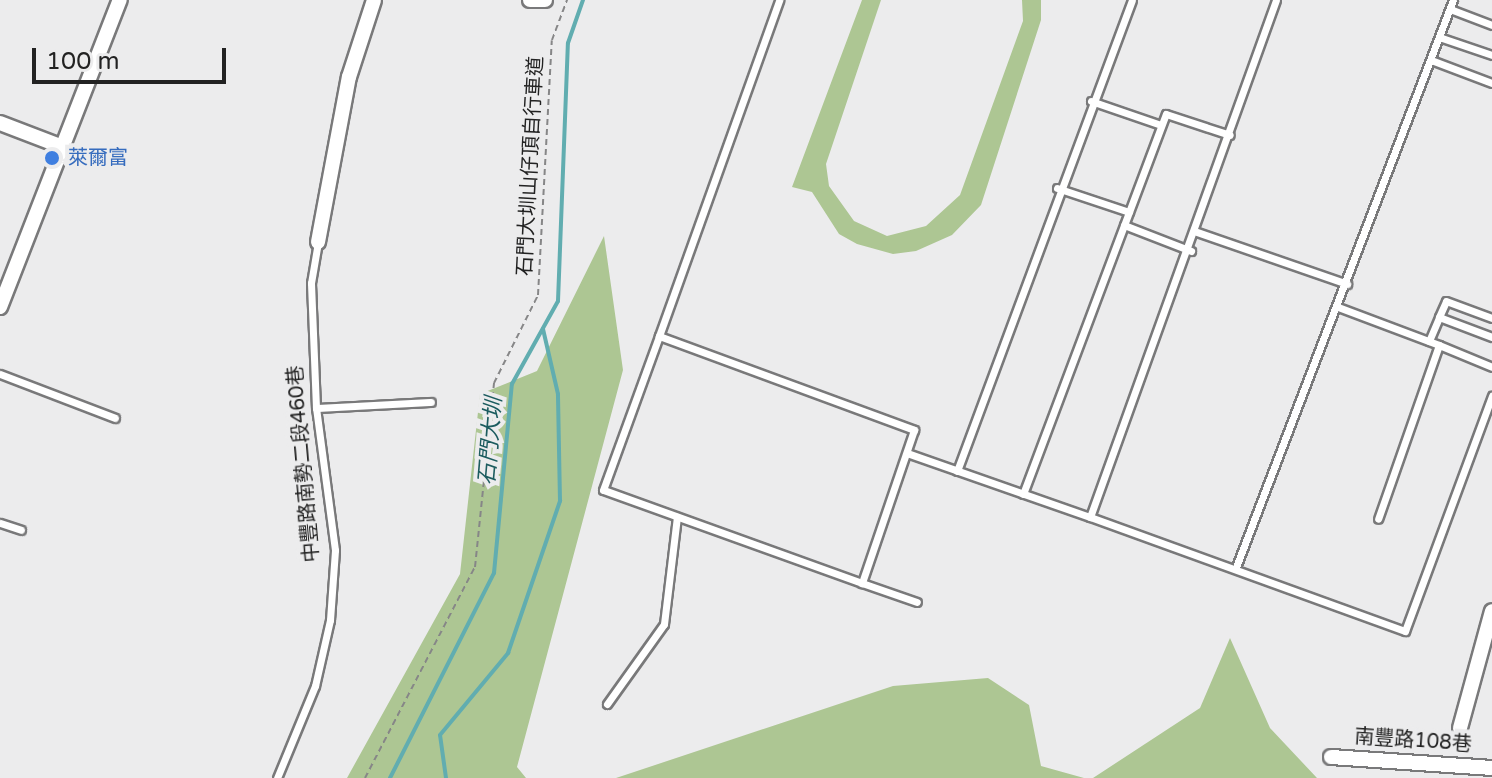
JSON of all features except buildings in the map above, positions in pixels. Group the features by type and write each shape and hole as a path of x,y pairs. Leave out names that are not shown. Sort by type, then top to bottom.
{"street":[{"path":"0,307 65,148 120,0"},
{"name":"中豐路南勢二段460巷","path":"318,242 349,77 374,0"},
{"path":"0,123 65,148"},
{"path":"1460,728 1490,635 1492,611"},
{"name":"南豐路108巷","path":"1331,757 1492,768"}],"lane":[{"path":"779,0 603,490 917,602"},
{"path":"957,471 1057,188 1132,0"},
{"path":"1090,517 1191,251 1276,0"},
{"path":"1236,567 1347,284 1453,0"},
{"path":"1450,9 1492,25"},
{"path":"1439,37 1492,55"},
{"path":"1431,60 1492,83"},
{"path":"1091,101 1161,125"},
{"path":"1023,494 1166,114 1230,135"},
{"path":"1057,188 1129,212"},
{"path":"1124,225 1191,251"},
{"path":"1197,232 1347,284"},
{"name":"中豐路南勢二段460巷","path":"277,778 315,686 330,620 335,550 316,408 311,283 318,242"},
{"path":"1429,341 1446,301 1492,318"},
{"path":"1338,307 1492,367"},
{"path":"1439,317 1492,337"},
{"path":"659,336 914,430 862,583"},
{"path":"1378,519 1439,345"},
{"path":"0,374 115,418"},
{"path":"907,453 1236,567 1405,631 1492,396"},
{"path":"316,408 431,402"},
{"path":"607,704 664,624 677,517"},
{"path":"0,523 21,530"}],"path":[{"name":"石門大圳山仔頂自行車道","path":"365,778 475,567 494,383 538,295 552,40 567,0"}],"green space":[{"path":"862,0 881,0 826,164 829,186 854,221 887,236 926,226 960,195 1023,21 1022,0 1041,0 1041,20 981,205 952,235 916,251 893,254 857,244 839,234 812,192 792,187"},
{"path":"604,236 623,370 517,767 526,778 347,778 460,574 480,394 537,371"},
{"path":"1230,638 1270,728 1317,778 1093,778 1200,708"},
{"path":"988,678 1029,705 1041,766 1084,778 616,778 893,686"}],"waterway":[{"name":"石門大圳","path":"390,778 494,573 512,384 558,301 568,43 583,0"},
{"path":"446,778 440,735 508,653 560,501 558,394 543,329"}],"place":[{"name":"萊爾富","path":"52,158"}]}
